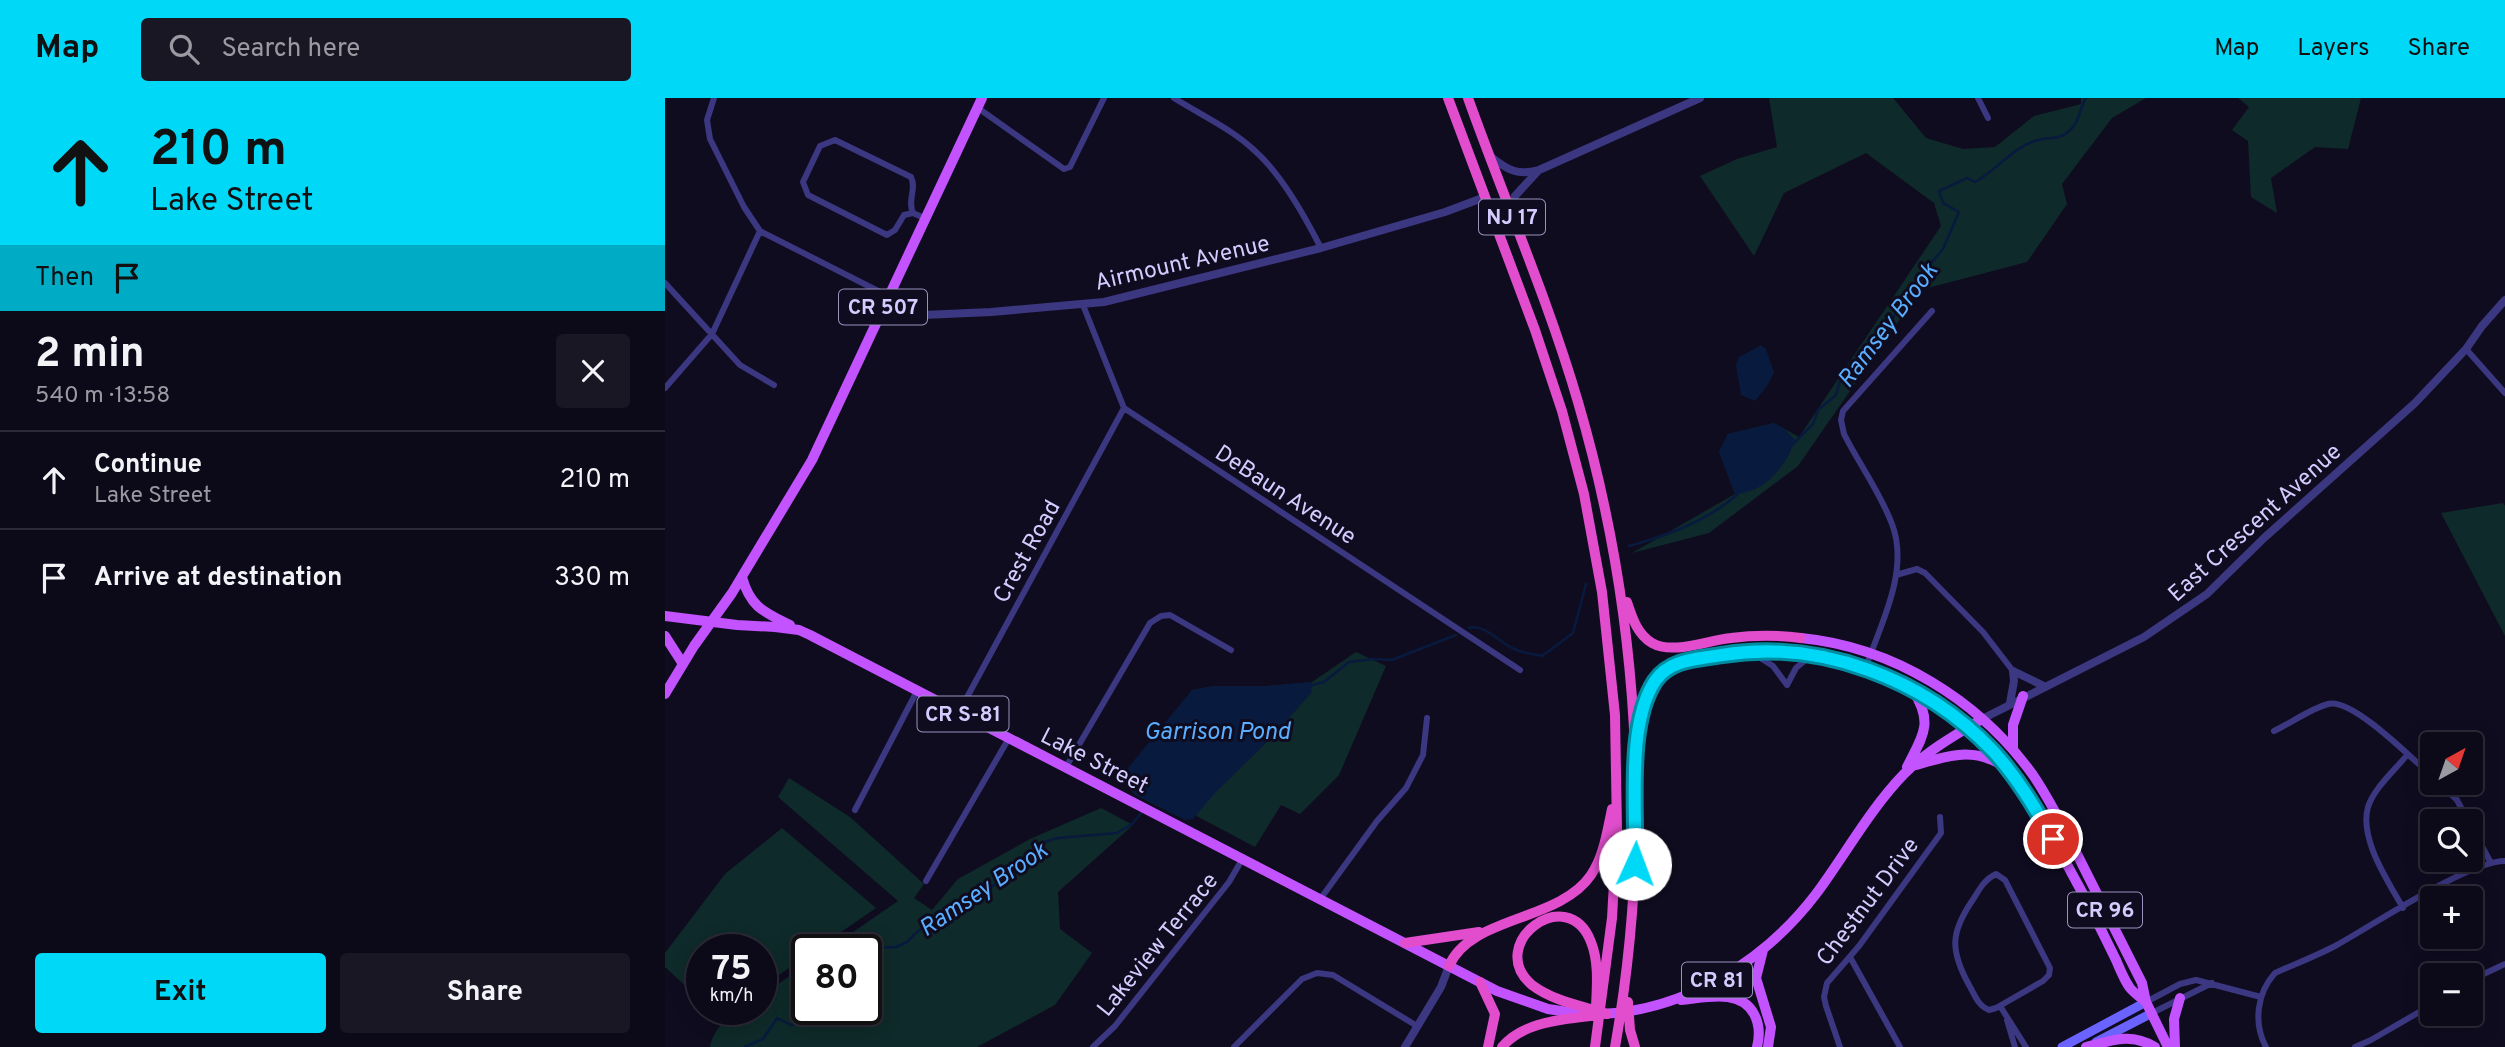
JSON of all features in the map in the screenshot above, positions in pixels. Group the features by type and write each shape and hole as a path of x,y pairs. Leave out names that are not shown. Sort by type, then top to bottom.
{"highway":[{"name":"NJ 17","path":"1448,98 1547,364 1583,489 1602,592 1615,715 1617,778 1612,918 1595,1047"},
{"name":"NJ 17","path":"1468,98 1578,401 1600,485 1616,567 1629,662 1635,746 1636,840 1626,969 1615,1047"},
{"path":"1616,567 1635,624 1645,638 1658,646 1674,647 1749,636 1801,638"},
{"path":"1635,746 1650,691 1660,674 1675,664 1719,656"},
{"path":"1449,966 1465,943 1568,897 1590,877 1604,845 1617,778"},
{"path":"1595,1047 1597,969 1591,941 1574,921 1561,917 1546,919 1526,932 1520,943 1519,962 1532,985 1562,1000 1607,1014"},
{"path":"1405,943 1492,930"},
{"path":"1626,969 1630,1030 1635,1047"},
{"path":"1480,982 1495,1014 1488,1047"},
{"path":"1502,1047 1520,1031 1532,1026 1561,1017 1607,1014"}],"main road":[{"name":"CR 507","path":"665,694 694,646 742,577 811,460 980,103"},
{"path":"742,577 745,590 754,604 772,617 799,630"},
{"name":"Lake Street","path":"666,615 799,630 1449,966"},
{"path":"665,636 683,664"},
{"path":"1801,638 1839,644 1870,653 1927,679 1982,719"},
{"path":"1719,656 1782,652 1865,669 1914,691 1967,727"},
{"path":"1903,776 1925,728 1925,712 1914,691"},
{"path":"2013,749 2011,731 2023,696"},
{"name":"East Crescent Avenue","path":"1607,1014 1666,1001 1714,981 1763,949 1804,908 1912,766 1982,719"},
{"name":"CR 96","path":"1982,719 2013,749 2043,790 2142,982 2146,1002 2168,1047"},
{"name":"CR 96","path":"1967,727 2008,769 2053,839 2130,988 2146,1002"},
{"path":"1912,766 1951,755 1970,753 1990,759 2008,769"},
{"path":"1763,949 1756,978 1771,1027 1767,1047"},
{"path":"1449,966 1561,1017"},
{"path":"1666,1001 1725,996 1742,1001 1754,1013 1758,1024 1757,1047"},
{"path":"2175,1047 2174,1019 2180,998"},
{"path":"2062,1047 2146,1002"},
{"path":"2086,1047 2151,1013"},
{"path":"2086,1047 2130,1038 2140,1039 2155,1047"}],"street":[{"path":"715,98 707,120 710,139 744,207 760,231 888,296"},
{"path":"980,103 1064,169 1070,167 1104,98"},
{"path":"1174,98 1242,140 1267,163 1321,248"},
{"path":"1488,155 1513,172 1526,174 1700,98"},
{"path":"1978,98 1987,118"},
{"path":"913,213 910,205 915,185 911,177 835,140 820,146 803,182 808,195 887,235 895,230 904,215 913,213 924,218"},
{"path":"1511,214 1515,196 1539,170"},
{"name":"Airmount Avenue","path":"879,317 1104,302 1321,248 1445,212 1485,197"},
{"path":"665,388 712,334 760,231"},
{"path":"665,283 740,365 774,385"},
{"name":"East Crescent Avenue","path":"1982,719 2144,637 2207,594 2415,403 2466,349 2493,311 2505,300"},
{"path":"1083,305 1124,408"},
{"path":"1865,669 1896,575 1898,551 1894,528 1844,434 1841,420 1848,404 1933,311"},
{"path":"2466,349 2505,393"},
{"name":"DeBaun Avenue","path":"1124,408 1520,670"},
{"name":"Crest Road","path":"959,712 1124,408"},
{"path":"1896,575 1917,569 1926,573 1988,638 2013,671 2044,686"},
{"path":"1066,767 1155,618 1170,615 1231,650"},
{"path":"1752,653 1773,666 1787,685 1796,668 1811,656"},
{"path":"2010,703 2013,671"},
{"path":"855,810 917,691"},
{"path":"2274,731 2329,703 2347,706 2420,766"},
{"path":"1321,898 1364,838 1406,789 1423,755 1427,718"},
{"path":"926,881 1009,738"},
{"path":"2403,908 2372,851 2368,834 2368,808 2376,792 2407,755"},
{"name":"Chestnut Drive","path":"1840,1047 1826,1006 1825,992 1831,976 1850,957 1941,833 1940,817"},
{"path":"2483,848 2491,863"},
{"name":"Lakeview Terrace","path":"1093,1047 1115,1026 1229,882 1243,858"},
{"path":"2266,1047 2258,1022 2258,1005 2275,973 2332,947 2447,881 2491,863 2505,861"},
{"path":"1996,874 2005,880 2050,968 2046,979 2000,1006 1986,1009 1978,1002 1958,963 1954,943 1957,925 1963,914 1987,879 1996,874"},
{"path":"1850,957 1900,1047"},
{"path":"2483,974 2505,964"},
{"path":"1405,1047 1441,987 1449,966"},
{"path":"1234,1047 1303,979 1317,973 1333,975 1417,1026"},
{"path":"2146,1002 2190,981 2212,983 2261,997"},
{"path":"2151,1013 2212,983"},
{"path":"2000,1006 2026,1047"},
{"path":"2355,1047 2420,1012"},
{"path":"2007,1018 2015,1047"}],"green space":[{"path":"1769,98 1893,98 1926,138 1963,149 1995,147 2034,116 2081,104 2081,98 2146,98 2112,118 2062,184 2067,204 2027,262 1920,290 1798,466 1709,533 1632,553 1735,494 1719,452 1728,434 1774,423 1799,437 1941,226 1934,203 1866,153 1784,193 1754,256 1700,176 1737,159 1777,147"},
{"path":"2238,98 2361,98 2348,149 2315,147 2271,178 2277,213 2251,197 2248,141 2232,130 2249,107"},
{"path":"2503,503 2505,506 2505,636 2441,513"},
{"path":"1356,652 1386,666 1339,775 1300,814 1281,805 1255,847 1134,783 1192,690 1213,686 1267,686 1312,682"},
{"path":"789,778 850,817 924,884 914,898 932,910 958,879 1030,839 1101,808 1133,825 1058,892 1060,929 1092,953 1055,1005 977,1047 710,1047 721,1025 777,1025 777,985 791,975 791,1025 882,1025 882,934 850,934 898,901 778,797"},
{"path":"782,828 876,908 838,934 791,934 791,967 777,976 777,934 686,934 686,986 665,967 665,953 725,874"}],"water":[{"path":"1761,345 1766,349 1774,372 1755,401 1741,395 1736,365 1739,357"},
{"path":"1774,423 1795,440 1786,460 1773,476 1756,489 1735,494 1719,452 1728,434"},
{"name":"Garrison Pond","path":"1312,682 1311,693 1193,819 1185,820 1135,795 1122,779 1127,769 1192,690 1213,686 1267,686"}],"waterway":[{"name":"Ramsey Brook","path":"1790,447 1813,424 1818,410 1836,395 1840,381 1869,357 1907,292 1927,273 1943,249 1959,212 1943,203 1939,191 1967,178 1975,182 2029,143 2066,134 2075,124 2086,98"},
{"name":"Ramsey Brook","path":"1629,546 1687,526 1714,512 1738,494"},
{"name":"Ramsey Brook","path":"1469,628 1480,628 1514,649 1542,656 1573,633 1586,584"},
{"name":"Ramsey Brook","path":"1309,686 1324,682 1349,662 1392,660 1456,635"},
{"name":"Ramsey Brook","path":"882,948 896,947 907,942 966,897 983,893 1016,869 1029,854 1045,842 1058,838 1117,833 1132,824 1142,812"},
{"name":"Ramsey Brook","path":"745,1047 763,1039 777,1018 791,1025"}],"route":[{"path":"1635,864 1635,746 1645,705 1660,674 1675,664 1765,652 1838,661 1885,677 1930,700 1967,727 2000,759 2025,792 2053,839"}]}
